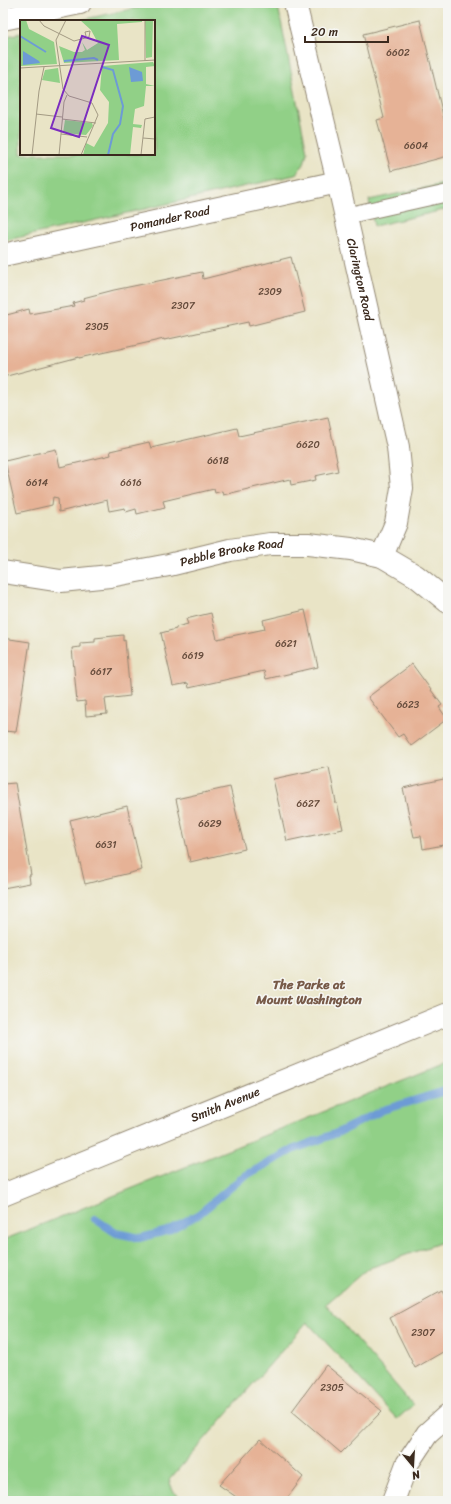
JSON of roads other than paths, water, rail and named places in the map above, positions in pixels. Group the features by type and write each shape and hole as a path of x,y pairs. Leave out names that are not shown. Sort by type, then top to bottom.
{"street":[{"path":"3,19 80,3"},
{"name":"Clarington Road","path":"295,3 338,182 398,447 402,488 396,523 382,556"},
{"name":"Pomander Road","path":"3,254 338,182"},
{"name":"Pebble Brooke Road","path":"3,572 61,581 110,576 169,565 230,550 270,544 308,544 351,549 382,556 416,576 448,602"},
{"name":"Smith Avenue","path":"3,1195 448,1014"},
{"path":"393,1501 407,1464 428,1434 448,1415"}],"lane":[{"path":"345,216 448,193"}],"waterway":[{"path":"95,1219 116,1233 140,1238 167,1231 199,1214 243,1177 292,1150 337,1133 383,1110 448,1090"}],"district":[{"name":"The Parke at Mount Washington","path":"309,992"}]}
